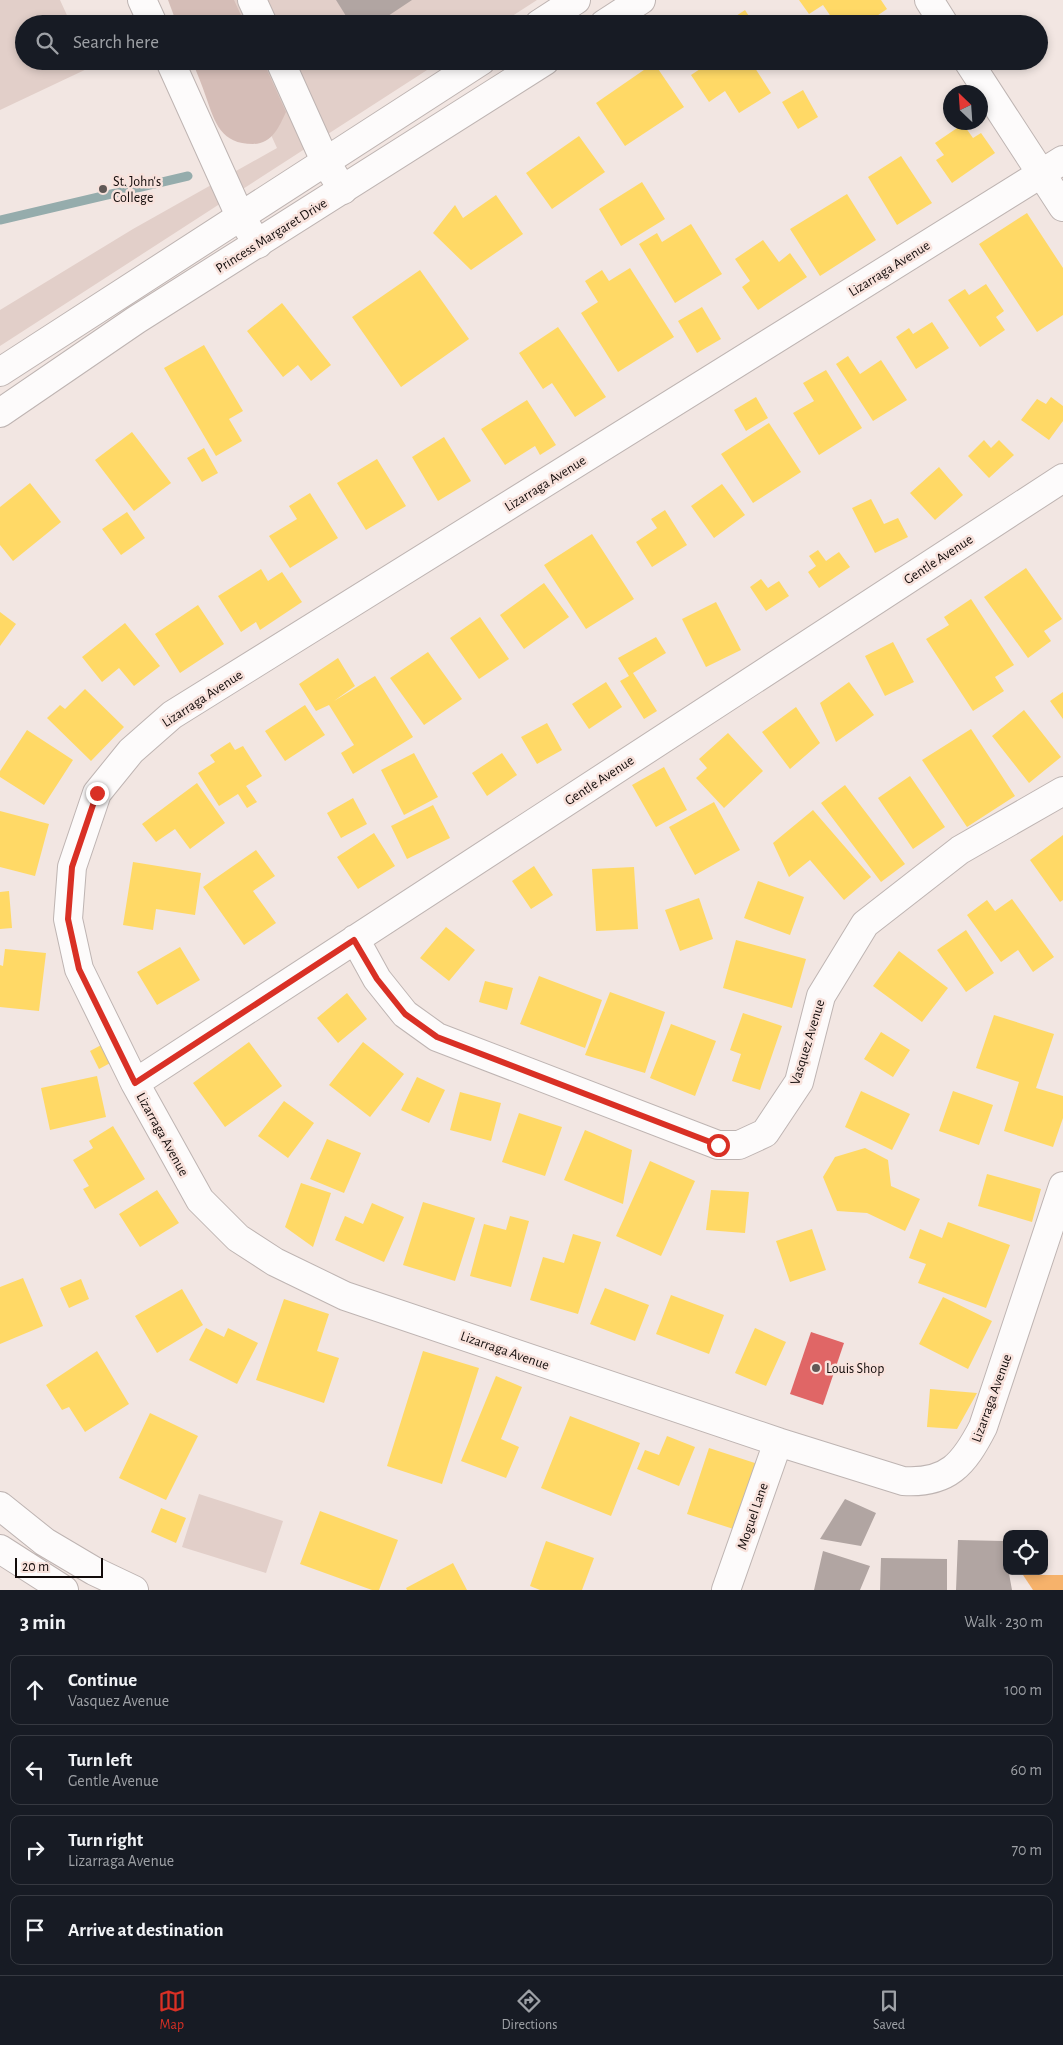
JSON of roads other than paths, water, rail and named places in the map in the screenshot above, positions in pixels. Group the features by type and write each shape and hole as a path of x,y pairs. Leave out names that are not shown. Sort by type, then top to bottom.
{"street":[{"path":"142,0 149,15"},
{"path":"252,0 259,15"},
{"path":"553,15 576,0"},
{"path":"618,15 641,0"},
{"path":"928,0 938,15"},
{"path":"174,70 240,216 258,244"},
{"path":"284,70 325,161 342,190"},
{"path":"0,372 467,70"},
{"name":"Princess Margaret Drive","path":"0,414 136,320 531,70"},
{"path":"975,70 1052,167 1063,207"},
{"name":"Lizarraga Avenue","path":"1052,167 172,715 131,751 97,793 72,867 68,919 79,969 135,1083 200,1200 238,1238 275,1262 345,1296 778,1442 902,1481 922,1482 940,1477 959,1465 972,1450 983,1427 1063,1186"},
{"name":"Gentle Avenue","path":"135,1083 1063,478"},
{"name":"Vasquez Avenue","path":"354,940 377,979 405,1014 437,1037 718,1145 739,1145 765,1133 798,1082 820,996 865,924 960,850 1063,791"},
{"name":"Moguel Lane","path":"726,1590 778,1442"},
{"path":"0,1506 45,1542 94,1571 134,1590"},
{"path":"0,1549 64,1590"}],"waterway":[{"path":"0,220 188,176"}],"place":[{"name":"St. John's College","path":"103,189"},
{"name":"Louis Shop","path":"816,1368"}]}
